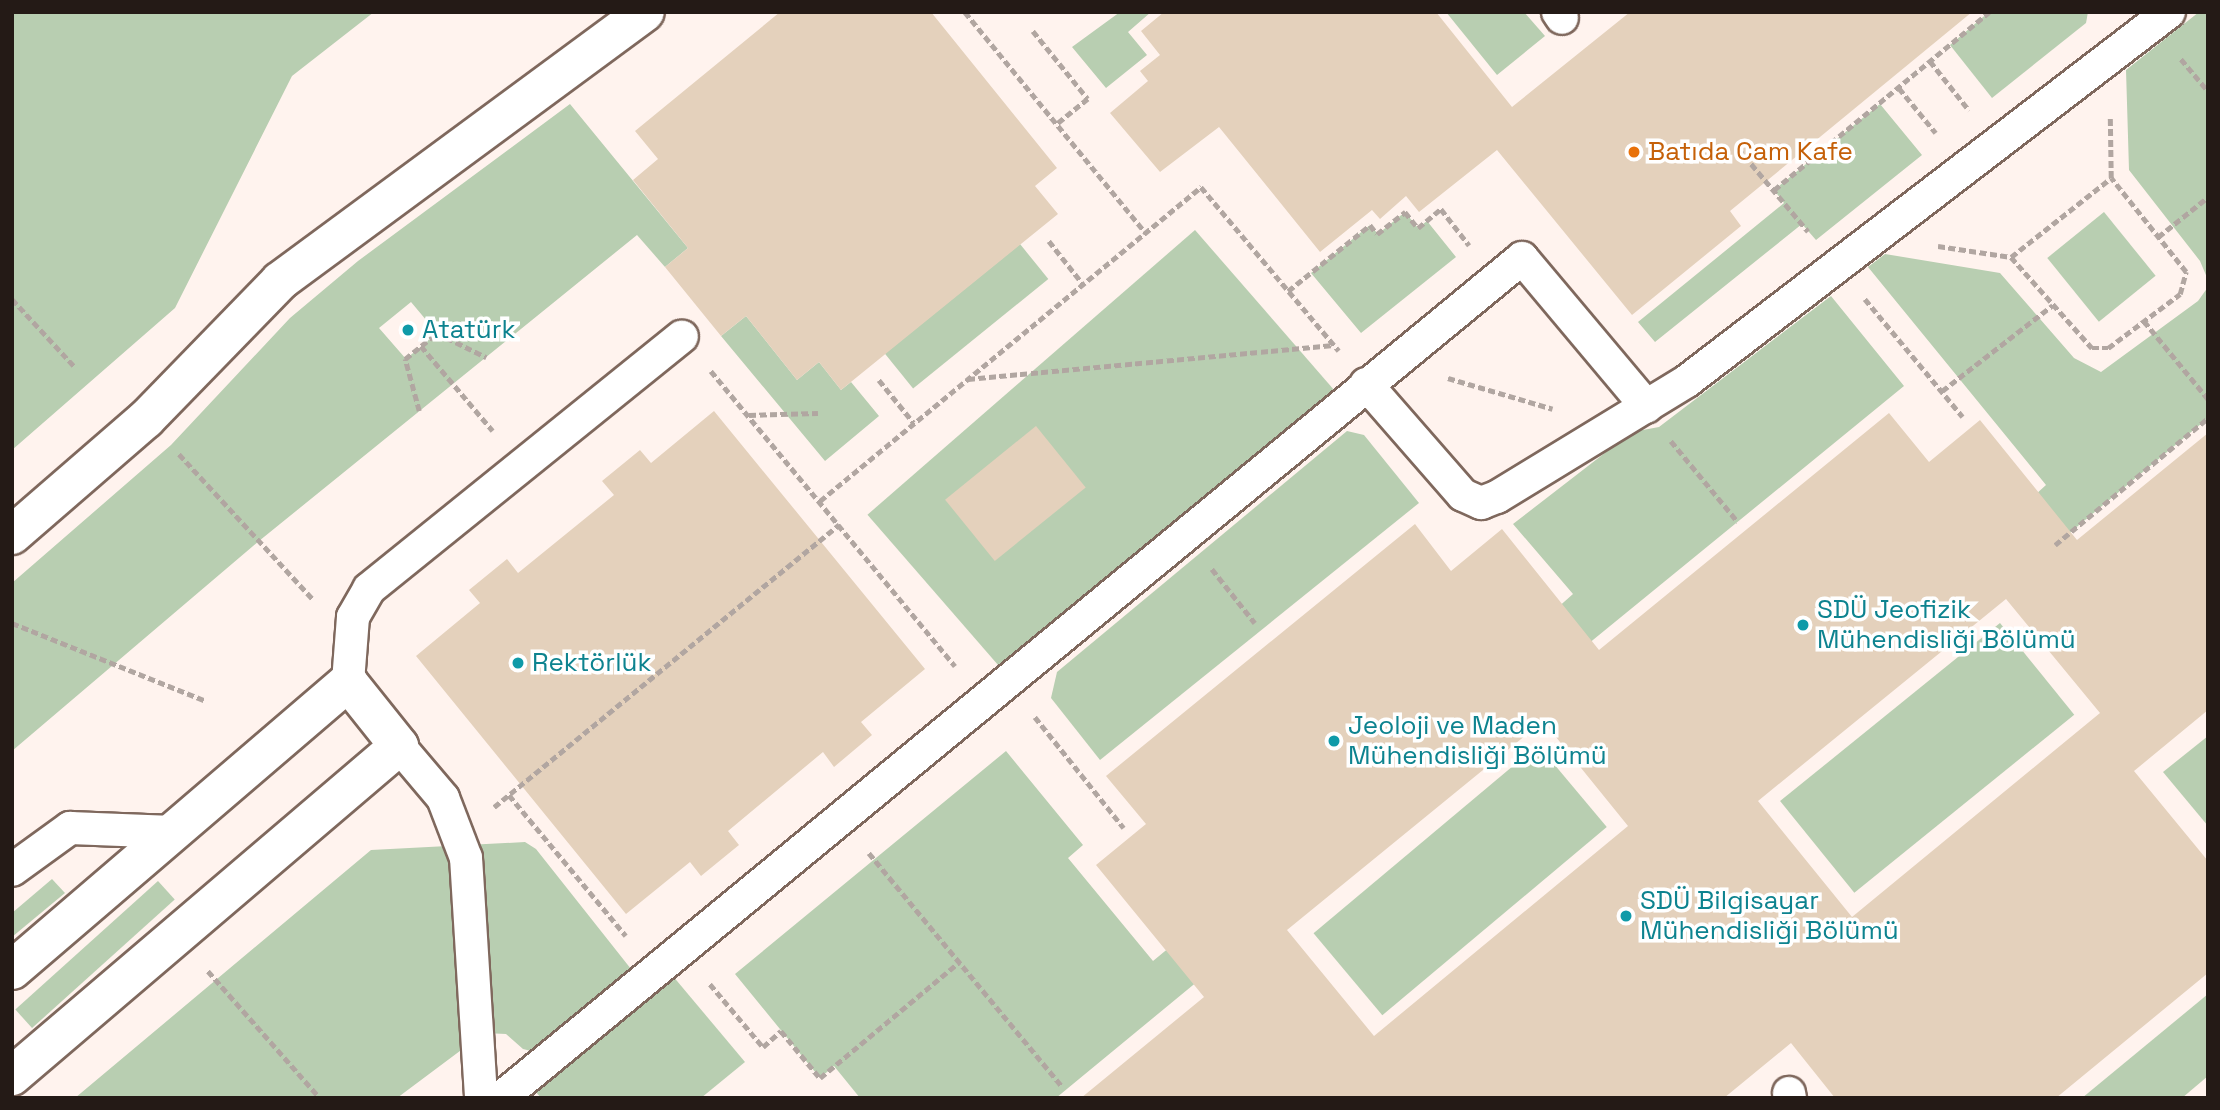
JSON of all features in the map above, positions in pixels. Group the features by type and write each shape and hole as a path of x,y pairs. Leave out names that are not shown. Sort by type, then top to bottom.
{"street":[{"path":"12,535 146,419 280,281 645,12"},
{"path":"12,970 348,682 400,746 12,1076"}],"lane":[{"path":"1366,384 1459,491 1481,503 1497,497 1647,407 1966,170 2169,12"},
{"path":"499,1097 1522,258 1647,407"},
{"path":"348,682 353,617 359,601 682,336"},
{"path":"400,746 443,798 463,846 499,1097"},
{"path":"12,870 70,828 173,832"}],"path":[{"path":"965,12 1146,233"},
{"path":"1774,190 1989,12"},
{"path":"1033,31 1088,99 1057,124"},
{"path":"2174,50 2208,91"},
{"path":"1930,61 1998,145"},
{"path":"1899,88 1966,170"},
{"path":"1929,245 2011,257 2086,344 2100,350 2144,321 2180,294 2187,279 2111,178 2110,110"},
{"path":"1738,148 1963,417"},
{"path":"2011,257 2111,178"},
{"path":"820,501 1201,187 1366,384"},
{"path":"2158,237 2208,197"},
{"path":"1288,291 1370,225 1377,234 1405,212 1418,228 1441,209"},
{"path":"1049,240 1083,284"},
{"path":"12,299 76,368"},
{"path":"1942,391 2053,305"},
{"path":"2144,321 2208,399"},
{"path":"419,411 405,359 437,333 486,357"},
{"path":"682,336 963,676"},
{"path":"967,379 1333,345"},
{"path":"421,346 522,465"},
{"path":"878,380 914,423"},
{"path":"748,415 818,413"},
{"path":"2055,545 2208,418"},
{"path":"1668,438 1738,522"},
{"path":"483,816 839,525"},
{"path":"1183,535 1255,623"},
{"path":"12,623 204,699"},
{"path":"1006,680 1124,828"},
{"path":"509,795 625,936"},
{"path":"891,879 1062,1086"},
{"path":"681,948 763,1047 781,1031 820,1078 959,962"},
{"path":"203,965 320,1098"}],"green space":[{"path":"12,12 374,12 292,76 175,308 12,450"},
{"path":"1120,12 1151,12 1128,32 1147,55 1106,88 1072,47"},
{"path":"1446,12 1524,12 1545,36 1497,75"},
{"path":"1989,12 2088,12 2086,23 1992,98 1950,45"},
{"path":"2199,12 2208,12 2208,280 2200,261 2129,170 2126,70"},
{"path":"570,104 688,248 665,267 637,235 259,541 12,751 12,583 171,445 290,318 358,261","holes":["411,302 437,333 406,359 379,328"]},
{"path":"1880,104 1922,155 1816,240 1802,224 1655,342 1638,322 1784,203 1774,190"},
{"path":"1405,212 1418,228 1427,221 1456,257 1361,333 1311,273 1370,225 1378,234"},
{"path":"2104,212 2156,276 2099,322 2047,258"},
{"path":"1195,230 1333,389 1006,674 867,515"},
{"path":"1020,244 1048,279 913,388 885,354"},
{"path":"1885,254 2000,273 2074,358 2101,372 2198,301 2208,287 2208,418 2055,545 2023,506 2046,485 1868,267"},
{"path":"1831,296 1904,386 1577,653 1547,617 1573,594 1513,524 1632,432 1659,427"},
{"path":"746,316 797,380 819,362 841,390 851,382 879,416 825,461 721,336"},
{"path":"1347,431 1364,435 1419,503 1100,760 1051,698 1057,672"},
{"path":"2000,623 2074,715 1854,893 1780,801"},
{"path":"2208,736 2208,826 2163,772"},
{"path":"1538,745 1607,827 1382,1015 1314,933"},
{"path":"1006,751 1083,845 1068,858 1153,961 1176,942 1204,976 1056,1098 860,1098 834,1066 820,1078 735,974"},
{"path":"525,842 536,849 631,969 531,1051 523,1049 506,1034 484,1033 397,1098 75,1098 371,850"},
{"path":"52,879 65,893 12,937 12,913"},
{"path":"158,881 175,900 32,1028 15,1009"},
{"path":"672,975 745,1062 701,1098 541,1098 535,1091"},
{"path":"2208,994 2208,1076 2182,1098 2082,1098"}],"building":[{"path":"780,12 931,12 1057,168 1035,186 1058,214 841,390 819,362 797,380 746,316 721,336 665,267 688,248 633,180 658,159 635,131"},
{"path":"1164,12 1436,12 1512,107 1630,12 1972,12 1730,211 1741,226 1632,315 1497,150 1419,212 1406,196 1380,219 1372,210 1320,252 1219,127 1160,172 1110,113 1148,81 1140,71 1160,55 1141,31"},
{"name":"Rektörlük","path":"714,411 925,669 861,722 872,735 834,767 823,752 728,831 739,845 701,876 690,862 626,914 416,656 480,603 469,590 507,559 518,573 614,495 602,481 640,450 651,463"},
{"path":"1889,413 1929,462 1980,420 2077,540 2208,433 2208,710 2134,771 2208,861 2208,973 2056,1098 1835,1098 1791,1043 1724,1098 1081,1098 1204,997 1096,865 1146,824 1106,776 1415,524 1451,571 1502,529 1599,650","holes":["2006,599 2100,713 1852,917 1758,801","1543,721 1628,826 1374,1036 1287,930"]},
{"path":"1036,426 1086,487 995,561 945,500"}],"place":[{"name":"Batıda Cam Kafe","path":"1634,152"},
{"name":"Atatürk","path":"408,330"},
{"name":"SDÜ Jeofizik Mühendisliği Bölümü","path":"1803,625"},
{"name":"Rektörlük","path":"518,663"},
{"name":"Jeoloji ve Maden Mühendisliği Bölümü","path":"1334,741"},
{"name":"SDÜ Bilgisayar Mühendisliği Bölümü","path":"1626,916"}]}
